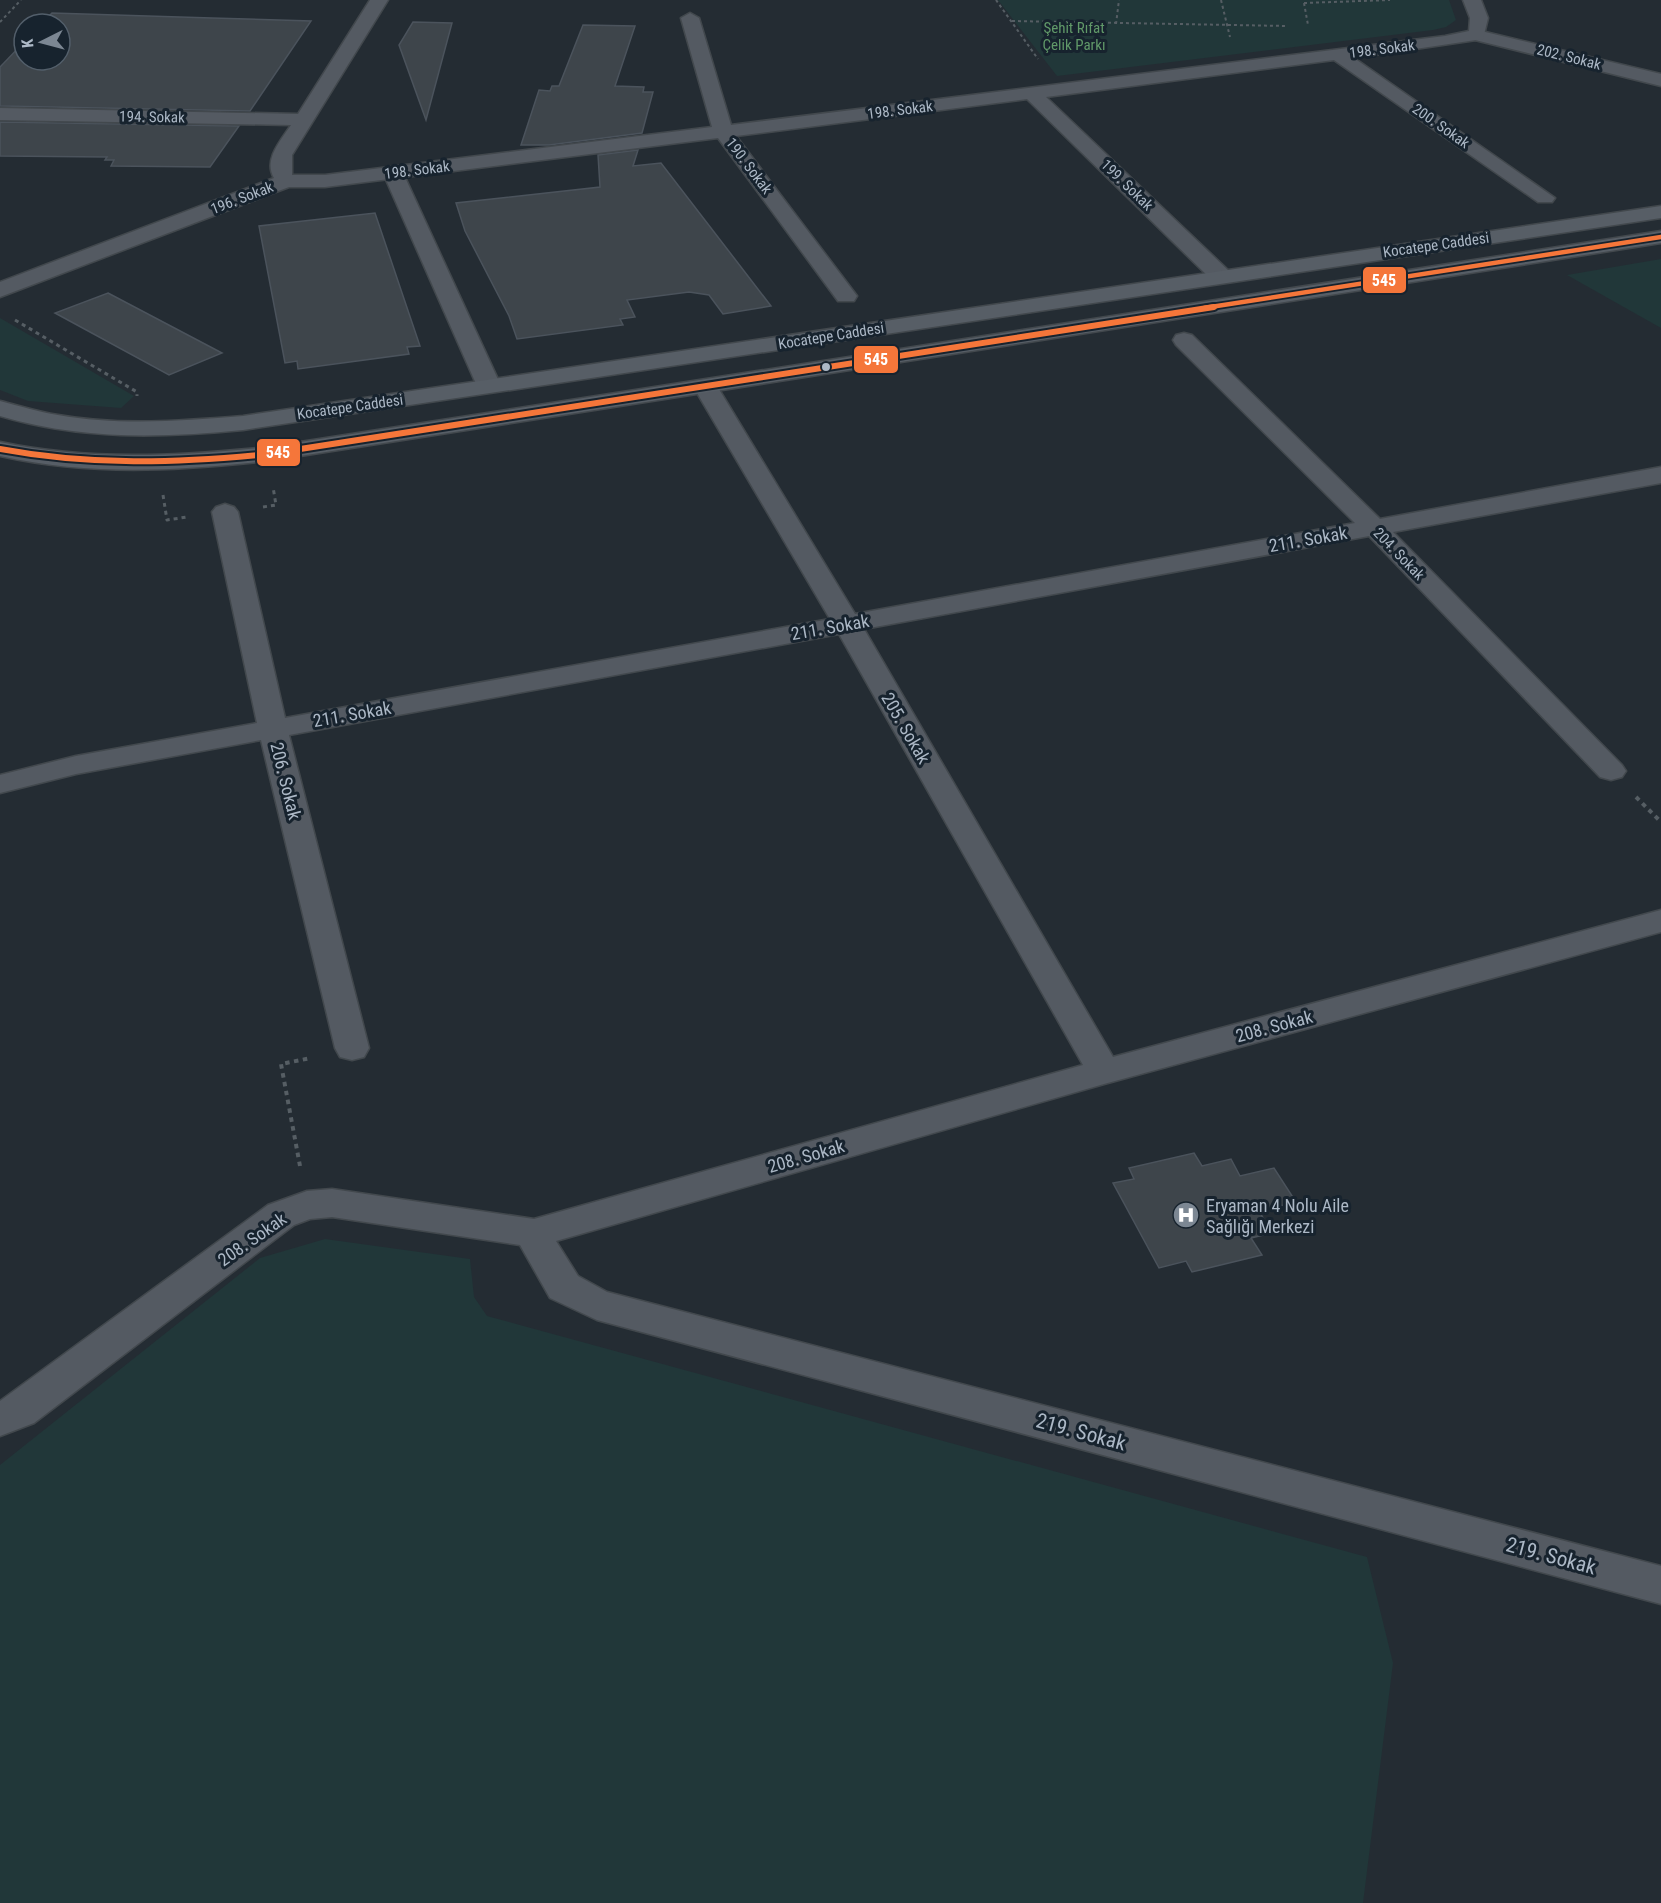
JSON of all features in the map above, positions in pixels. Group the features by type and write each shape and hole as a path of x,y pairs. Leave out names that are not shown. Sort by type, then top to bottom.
{"main road":[{"name":"Kocatepe Caddesi","path":"0,408 57,421 131,429 243,423 1661,212"},
{"name":"Kocatepe Caddesi","path":"0,449 60,460 114,463 211,460 705,386 1661,237"}],"street":[{"name":"196. Sokak","path":"0,291 286,181 280,173 282,154 379,0"},
{"path":"1472,0 1479,18 1477,35"},
{"name":"190. Sokak","path":"690,18 723,132 846,296"},
{"name":"198. Sokak","path":"286,181 325,181 393,173 1338,55 1477,35"},
{"name":"202. Sokak","path":"1477,35 1661,80"},
{"name":"200. Sokak","path":"1338,55 1545,198"},
{"name":"199. Sokak","path":"1032,93 1222,277"},
{"name":"194. Sokak","path":"0,114 304,120"},
{"path":"393,173 489,386"},
{"name":"204. Sokak","path":"1184,340 1374,527 1611,771"},
{"name":"205. Sokak","path":"705,386 847,624 1104,1072"},
{"name":"211. Sokak","path":"0,784 76,765 1661,475"},
{"name":"206. Sokak","path":"225,512 273,729 352,1048"},
{"name":"208. Sokak","path":"0,1419 20,1411 281,1215 307,1205 332,1203 534,1233 1104,1072 1661,921"},
{"name":"219. Sokak","path":"534,1233 545,1258 564,1287 597,1305 1661,1585"}],"path":[{"path":"0,22 21,0"},
{"path":"996,0 1059,90"},
{"path":"1116,24 1119,0"},
{"path":"1318,25 1308,25 1303,1 1390,0"},
{"path":"1012,21 1296,26"},
{"path":"10,316 137,392 131,429"},
{"path":"307,1205 281,1064 352,1048"}],"green space":[{"name":"Şehit Rıfat Çelik Parkı","path":"998,0 1449,0 1456,20 1446,27 1433,30 1057,76"},
{"path":"1661,259 1661,328 1567,275"},
{"path":"0,318 134,396 121,408 28,401 0,390"},
{"path":"325,1239 470,1259 474,1297 487,1316 1367,1557 1393,1663 1363,1903 0,1903 0,1465 260,1258"}],"building":[{"path":"72,14 311,21 250,111 0,106 0,67 12,54 12,72 72,72"},
{"path":"413,22 452,23 426,120 399,45"},
{"path":"583,25 635,26 615,86 644,87 643,92 653,92 642,133 549,145 521,145 539,90 550,91 552,86 559,86"},
{"path":"0,122 239,126 210,167 111,166 114,160 105,160 107,157 0,156"},
{"path":"638,150 633,166 661,163 771,306 723,314 709,295 689,292 627,300 635,317 620,319 623,325 517,339 509,316 465,231 456,203 600,187 598,155"},
{"path":"375,213 420,346 407,347 409,354 298,369 297,361 285,363 259,226"},
{"path":"108,293 222,353 169,375 55,313"},
{"name":"Eryaman 4 Nolu Aile Sağlığı Merkezi","path":"1194,1153 1202,1166 1231,1159 1240,1176 1274,1168 1296,1202 1259,1211 1272,1233 1251,1238 1262,1255 1192,1272 1186,1261 1159,1268 1113,1183 1134,1179 1129,1168"}],"transit line":[{"name":"545","path":"0,449 67,460 134,463 268,454 1661,237"}],"place":[{"name":"Eryaman 4 Nolu Aile Sağlığı Merkezi","path":"1186,1215"}]}
